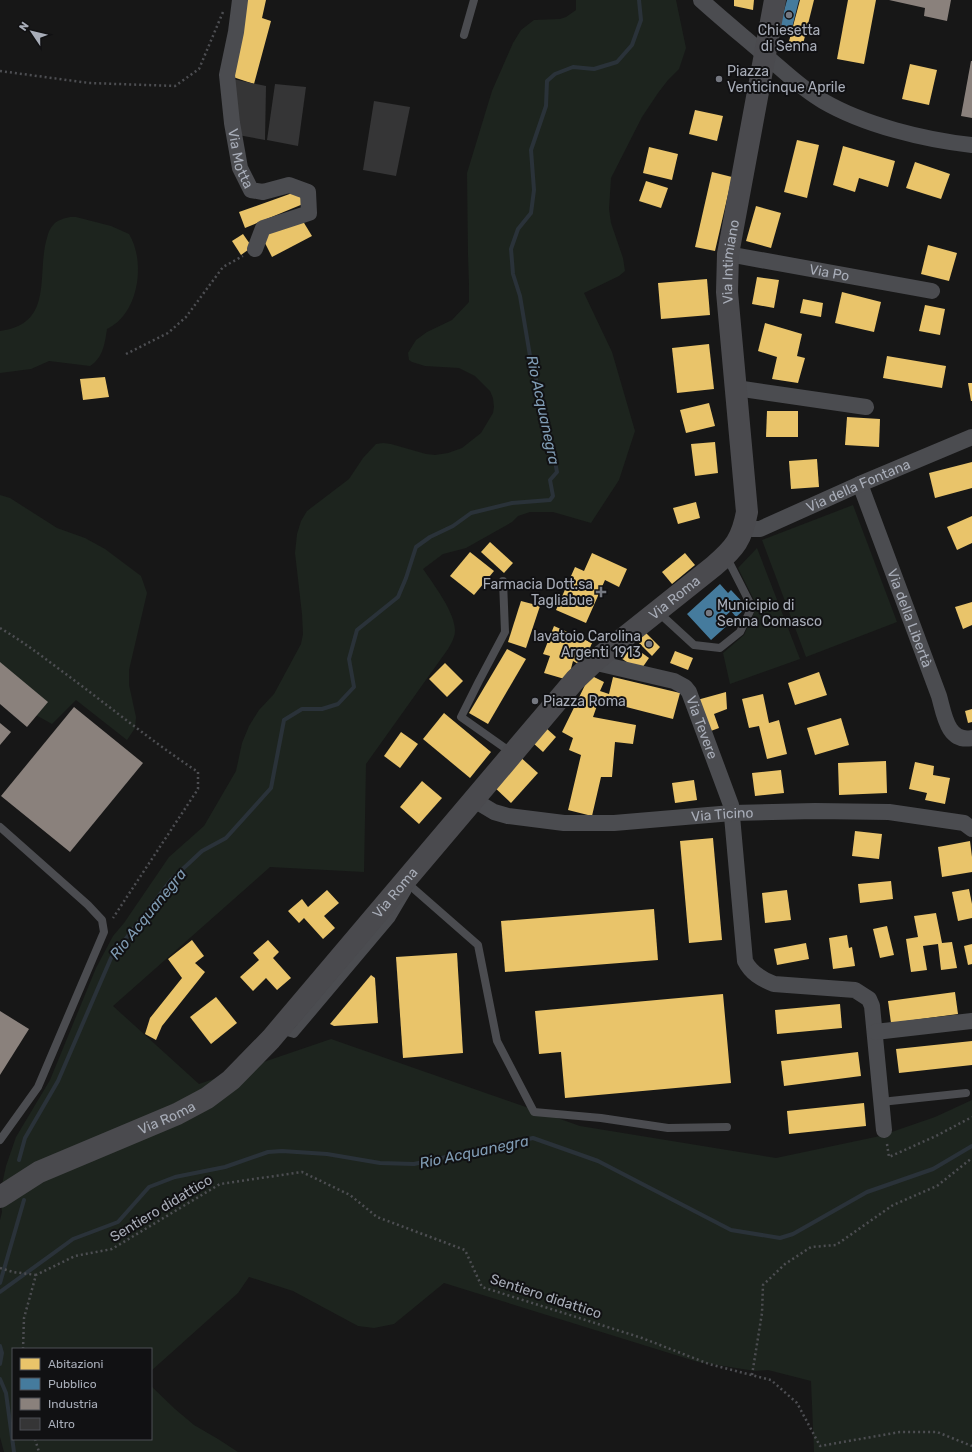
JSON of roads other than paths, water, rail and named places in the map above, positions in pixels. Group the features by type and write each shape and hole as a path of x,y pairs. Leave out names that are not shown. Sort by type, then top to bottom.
{"street":[{"name":"Via Motta","path":"240,0 236,32 227,75 232,123 240,168 251,190 263,192 289,185 308,192 309,213 263,228 255,249"},
{"path":"701,0 798,84 824,101 847,113 890,128 943,141 972,145"},
{"name":"Via Intimiano","path":"744,526 747,512 727,292 728,254 775,0"},
{"name":"Via Po","path":"728,254 932,291"},
{"path":"736,388 866,408"},
{"name":"Via della Fontana","path":"744,526 753,529 760,529 860,484 972,437"},
{"name":"Via della Libertà","path":"860,484 939,696 948,728 958,737 972,738"},
{"name":"Via Roma","path":"0,1198 39,1172 177,1114 208,1098 231,1080 279,1030 575,680 596,660 726,556 741,537 744,526"},
{"name":"Via Tevere","path":"596,660 601,664 674,681 685,687 692,698 731,805 732,813"},
{"name":"Via Ticino","path":"474,800 494,812 501,814 564,823 614,823 732,813 815,811 889,812 964,823 972,829"},
{"path":"732,813 745,961 749,968 764,980 774,984 855,990 869,999 872,1006 875,1032 884,1130"},
{"path":"875,1032 972,1021"}],"lane":[{"path":"464,35 474,0"},
{"path":"657,612 694,645 720,648 740,632 752,607 726,556"},
{"path":"503,581 505,632 461,717 512,754"},
{"path":"0,827 88,905 102,920 104,932 38,1087 0,1140"},
{"path":"405,882 478,945 497,1041 534,1112 614,1120 668,1128 727,1127"},
{"path":"881,1102 966,1093"}],"waterway":[{"name":"Rio Acquanegra","path":"19,1160 25,1138 58,1081 111,958 171,880 202,851 226,838 271,788 284,720 302,709 322,709 338,704 354,687 349,659 357,630 398,597 416,547 430,537 453,526 471,513 512,503 550,500 553,496 550,480 557,472 549,430 530,356 520,296 513,274 511,249 518,229 531,213 534,190 531,150 546,106 547,81 555,74 573,67 594,69 617,62 632,45 641,20 639,0"},
{"name":"Rio Acquanegra","path":"0,1292 73,1239 118,1222 149,1187 175,1177 225,1167 268,1152 282,1151 327,1154 380,1163 414,1164 533,1138 598,1161 731,1230 780,1238 793,1234 867,1192 933,1169 972,1146"},
{"name":"Rio Acquanegra","path":"0,1283 24,1200"},
{"name":"Rio Acquanegra","path":"0,1346 2,1353 0,1364"},
{"name":"Rio Acquanegra","path":"0,1379 6,1393 12,1437"},
{"name":"Rio Acquanegra","path":"12,1440 14,1452"}],"place":[{"name":"Chiesetta di Senna","path":"789,15"},
{"name":"Piazza Venticinque Aprile","path":"719,79"},
{"name":"Farmacia Dott.sa Tagliabue","path":"601,592"},
{"name":"Municipio di Senna Comasco","path":"709,613"},
{"name":"lavatoio Carolina Argenti 1913","path":"649,644"},
{"name":"Piazza Roma","path":"535,701"}]}
